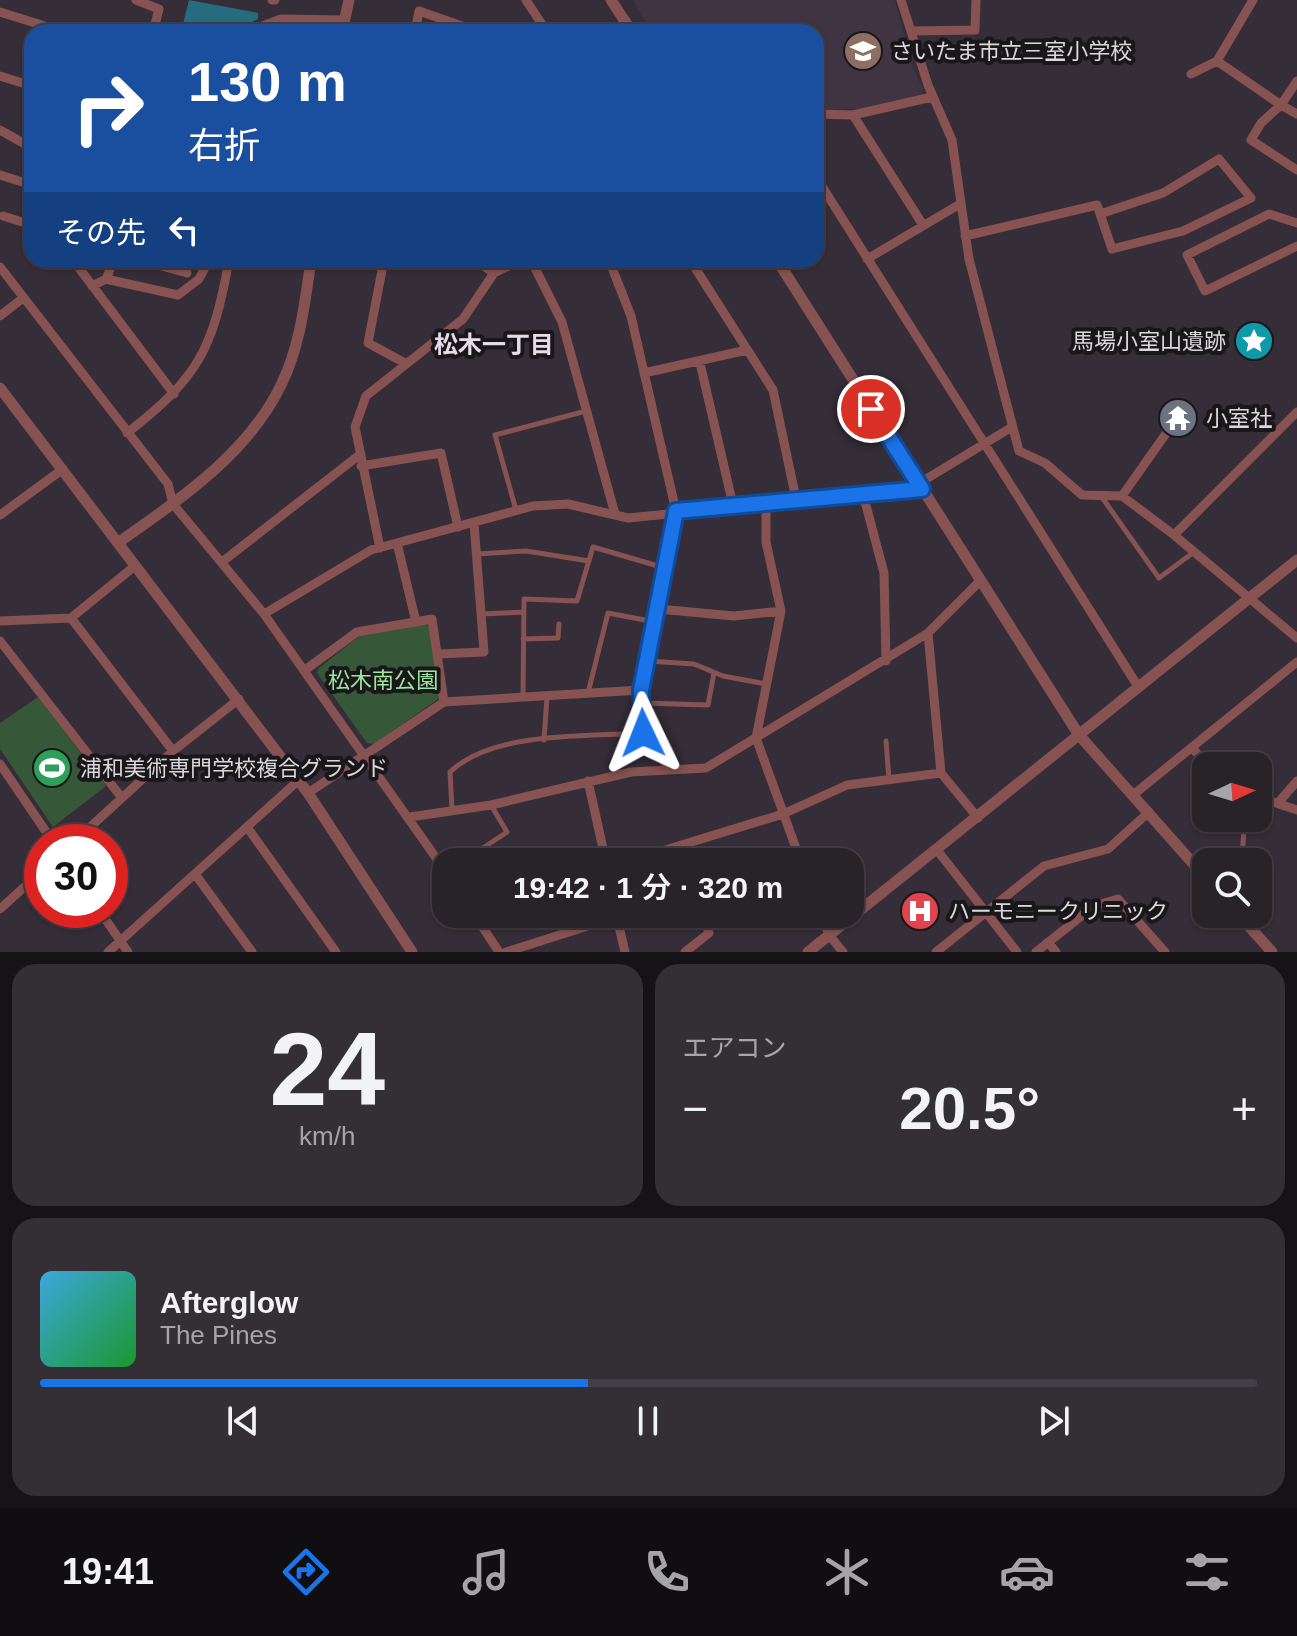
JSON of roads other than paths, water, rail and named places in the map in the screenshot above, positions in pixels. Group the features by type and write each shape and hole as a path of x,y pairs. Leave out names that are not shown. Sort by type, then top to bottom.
{"street":[{"path":"136,0 159,9 155,24"},
{"path":"343,24 349,0"},
{"path":"417,24 421,0"},
{"path":"526,0 542,24"},
{"path":"611,0 627,24"},
{"path":"901,0 932,97 952,140 965,236 984,326 1019,451 1045,463 1082,495 1122,496 1174,535 1297,638"},
{"path":"911,31 975,30 976,0"},
{"path":"1191,74 1217,61 1253,0"},
{"path":"419,11 456,24"},
{"path":"0,12 38,24"},
{"path":"268,24 281,19 325,24"},
{"path":"1217,61 1297,114"},
{"path":"0,76 24,84"},
{"path":"1297,81 1281,105 1261,123 1251,140 1297,170"},
{"path":"824,114 853,115 932,97"},
{"path":"853,115 923,225"},
{"path":"0,130 24,144"},
{"path":"965,236 1097,205 1100,214 1112,249 1183,231 1251,198 1219,159 1163,193 1100,214"},
{"path":"0,175 24,183"},
{"path":"824,190 1139,688"},
{"path":"867,259 960,204"},
{"path":"1297,223 1269,214 1187,255 1205,291 1297,246"},
{"path":"0,227 2,216 24,223"},
{"path":"0,267 168,484 173,504 264,614 432,851"},
{"path":"79,268 174,394"},
{"path":"106,279 111,268"},
{"path":"169,268 187,273"},
{"path":"92,286 106,279 178,295 199,279 205,268"},
{"path":"127,433 189,378 219,312 227,268"},
{"path":"119,542 173,504 221,464 259,423 281,385 303,313 310,268"},
{"path":"382,268 368,343 405,363"},
{"path":"487,268 494,273"},
{"path":"380,548 355,427 366,396 463,319 494,273 504,268"},
{"path":"535,268 562,322 615,514"},
{"path":"612,268 631,316 676,511 641,690 645,743 672,769"},
{"path":"695,268 776,399 796,499"},
{"path":"782,268 1079,735 1192,862"},
{"path":"0,316 23,298"},
{"path":"644,373 700,363 747,350"},
{"path":"700,363 733,505"},
{"path":"0,388 299,780 412,952"},
{"path":"1174,535 1297,412"},
{"path":"1122,496 1172,425"},
{"path":"264,614 380,548 516,511 551,503 628,518 920,486 1012,427"},
{"path":"222,562 360,461 441,453 458,527"},
{"path":"0,515 63,469"},
{"path":"863,494 884,573 886,661"},
{"path":"766,502 768,552 781,611 756,738 796,848"},
{"path":"439,654 484,652 474,523"},
{"path":"397,543 416,622"},
{"path":"808,952 1297,560"},
{"path":"0,621 71,618 136,565"},
{"path":"410,817 491,805 631,772 706,768 928,633 980,581"},
{"path":"658,609 734,616 781,611"},
{"path":"71,618 173,751"},
{"path":"305,670 357,632 432,619 444,702"},
{"path":"928,633 941,773 978,818"},
{"path":"0,641 122,798"},
{"path":"1133,795 1297,662"},
{"path":"308,793 444,702 641,690"},
{"path":"94,824 173,751 239,699"},
{"path":"1192,748 1196,752"},
{"path":"0,764 41,824"},
{"path":"674,848 783,814 847,785 941,773"},
{"path":"108,952 299,780"},
{"path":"588,781 603,848"},
{"path":"1278,803 1297,781"},
{"path":"1272,801 1297,810"},
{"path":"936,952 1044,866 1108,849 1149,812"},
{"path":"247,827 336,952"},
{"path":"937,850 1017,952"},
{"path":"195,874 252,952"},
{"path":"0,909 24,887"},
{"path":"1036,952 1094,906 1118,899 1165,952"},
{"path":"111,928 128,952"},
{"path":"483,928 499,952"},
{"path":"506,952 577,928"},
{"path":"619,928 625,952"},
{"path":"685,952 709,933 707,928"},
{"path":"826,928 843,952"},
{"path":"1251,928 1272,952"},
{"path":"1048,942 1056,952"}],"lane":[{"path":"516,511 495,435 586,411"},
{"path":"1100,495 1159,578 1194,552"},
{"path":"523,697 524,599 577,601 593,547 666,568"},
{"path":"477,554 526,551 589,561"},
{"path":"481,614 524,612"},
{"path":"588,693 608,613 656,622"},
{"path":"523,639 558,638 559,624"},
{"path":"648,661 694,664 714,673 767,684"},
{"path":"642,703 708,705 714,673"},
{"path":"544,740 548,696"},
{"path":"452,811 450,772 463,761 491,748 544,740 643,733"},
{"path":"886,741 889,780"},
{"path":"483,848 507,832 491,805"}],"water":[{"path":"189,0 258,13 258,19 248,24 183,24"}],"place":[{"name":"さいたま市立三室小学校","path":"863,51"},
{"name":"馬場小室山遺跡","path":"1254,341"},
{"name":"小室社","path":"1178,418"},
{"name":"浦和美術専門学校複合グランド","path":"52,768"},
{"name":"ハーモニークリニック","path":"920,911"}],"district":[{"name":"松木一丁目","path":"494,345"}],"park label":[{"name":"松木南公園","path":"383,680"}]}
